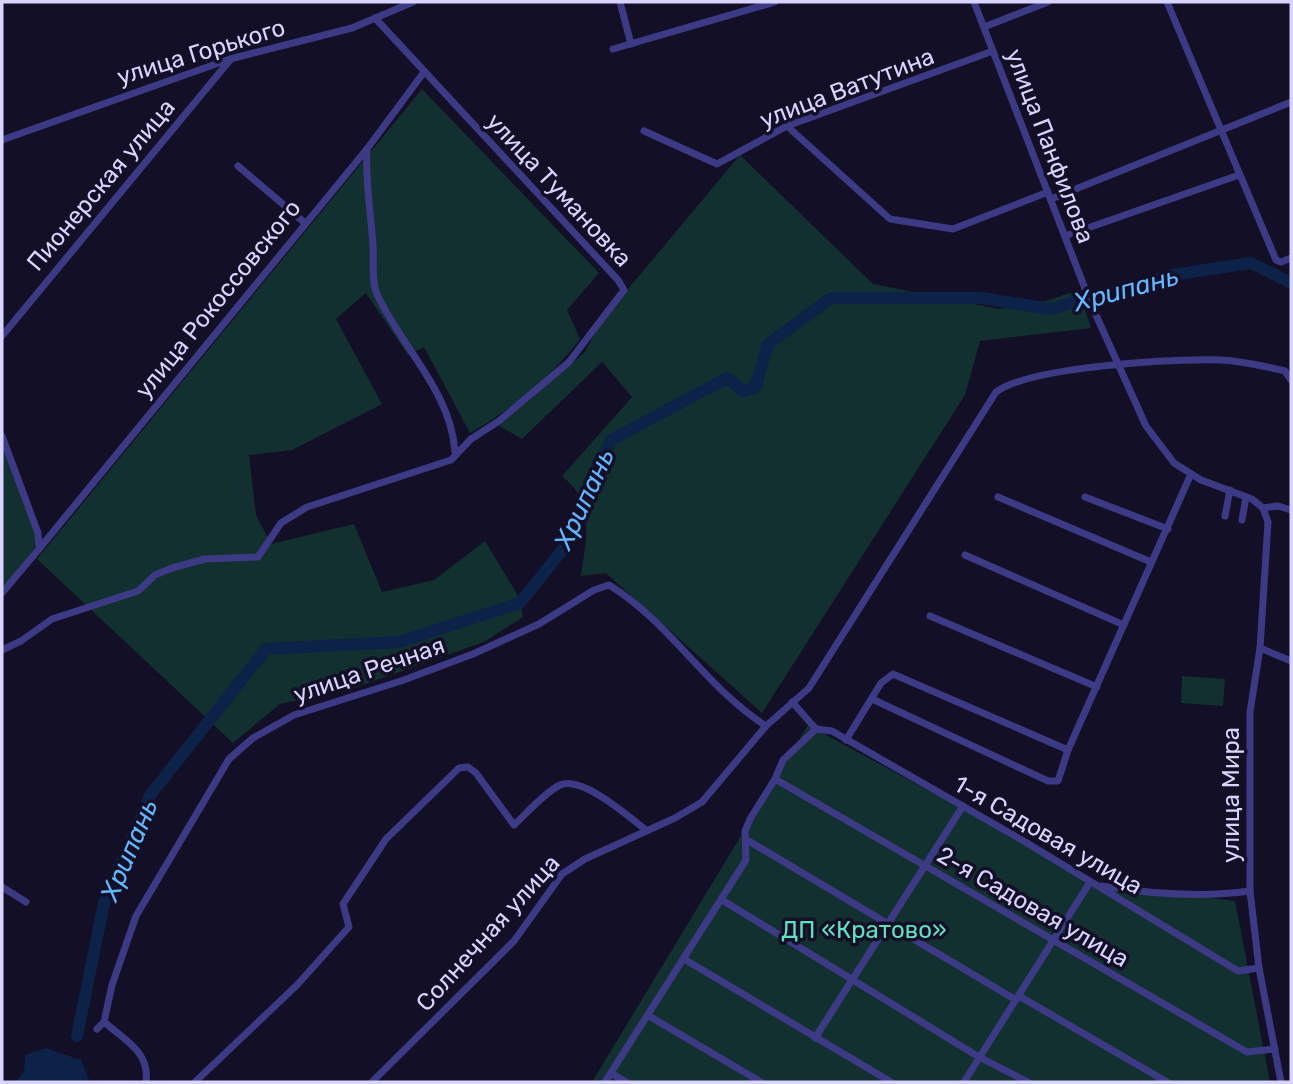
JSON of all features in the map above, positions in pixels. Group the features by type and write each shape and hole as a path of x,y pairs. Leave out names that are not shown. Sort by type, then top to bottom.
{"street":[{"name":"улица Горького","path":"2,140 230,59 352,28 413,2"},
{"path":"620,2 631,44"},
{"path":"613,50 775,2"},
{"name":"улица Панфилова","path":"974,2 1087,294 1119,367"},
{"path":"984,27 1048,2"},
{"path":"1167,2 1276,260 1281,262 1291,258"},
{"name":"улица Тумановка","path":"2,650 21,641 52,619 138,591 155,575 172,568 205,559 258,557 281,523 307,507 451,460 456,452 499,421 569,362 624,290 618,280 375,18"},
{"name":"улица Ватутина","path":"644,131 717,164 787,126 993,51"},
{"name":"Пионерская улица","path":"2,336 230,59"},
{"name":"улица Рокоссовского","path":"2,593 367,149 424,72"},
{"path":"787,126 890,219 953,229 1220,132 1291,102"},
{"path":"367,149 365,181 375,291 392,323 416,356 454,428 456,452"},
{"path":"238,166 305,223"},
{"path":"1065,236 1239,175"},
{"name":"Солнечная улица","path":"372,1082 514,941 562,874 585,859 702,802 766,726 809,688 996,392 1019,382 1054,374 1223,360 1285,371 1291,380"},
{"path":"1119,367 1146,426 1167,456 1191,474 1247,497 1263,508 1278,506 1291,510"},
{"path":"2,436 38,533 39,549"},
{"path":"872,699 1048,781 1058,781 1068,750 1191,474"},
{"path":"1225,516 1230,490"},
{"path":"998,497 1151,562"},
{"path":"1085,497 1168,529"},
{"path":"1242,520 1247,497"},
{"name":"улица Мира","path":"1263,508 1270,532 1250,712 1250,891 1259,968 1281,1082"},
{"path":"965,555 1124,625"},
{"name":"улица Речная","path":"104,1022 112,985 136,916 204,795 229,759 253,738 294,715 401,681 473,654 539,624 594,590 609,585 692,656 715,686 766,726"},
{"path":"930,616 1097,687"},
{"path":"1259,648 1291,661"},
{"path":"846,740 885,678 897,674 1068,750"},
{"path":"605,1082 746,860 745,831 783,760 816,729 792,702"},
{"name":"1-я Садовая улица","path":"816,729 832,730 1238,971 1259,968"},
{"path":"195,1082 297,985 349,927 343,904 386,839 459,768 468,767 476,773 514,825 560,785 571,783 598,795 646,830"},
{"name":"2-я Садовая улица","path":"775,779 1247,1052 1256,1054 1275,1049"},
{"path":"815,1038 963,806"},
{"path":"747,840 886,924 1167,1082"},
{"path":"964,1082 1090,882"},
{"path":"1098,886 1139,892 1218,896 1250,891"},
{"path":"2,887 26,902"},
{"path":"722,900 979,1057 1028,1082"},
{"path":"684,959 891,1082"},
{"path":"649,1016 761,1082"},
{"path":"97,1029 104,1022 142,1054 148,1068 146,1082"},
{"path":"611,1073 626,1082"}],"green space":[{"path":"422,89 599,273 567,310 580,339 530,392 470,433 424,347 408,355 366,293 336,319 382,404 292,450 249,455 256,515 271,544 354,524 382,592 434,580 485,541 520,599 523,617 484,642 351,689 280,704 233,743 37,559"},
{"path":"740,155 873,284 999,309 1042,302 1079,290 1091,328 980,341 965,395 762,713 606,573 581,576 586,535 584,509 573,486 562,476 632,397 602,362 522,439 499,426 584,353 603,319"},
{"path":"2,445 36,534 34,550 2,588"},
{"path":"1182,676 1225,679 1223,706 1181,703"},
{"name":"ДП «Кратово»","path":"808,725 1100,884 1235,901 1270,1082 592,1082"}],"water":[{"path":"46,1048 81,1060 90,1082 15,1082 24,1072 25,1055"}],"waterway":[{"name":"Хрипань","path":"77,1036 104,903 151,794 266,649 399,642 520,603 564,548 611,440 727,378 743,391 755,388 768,344 831,298 982,298 1051,309 1172,275 1251,263 1291,283"}]}
